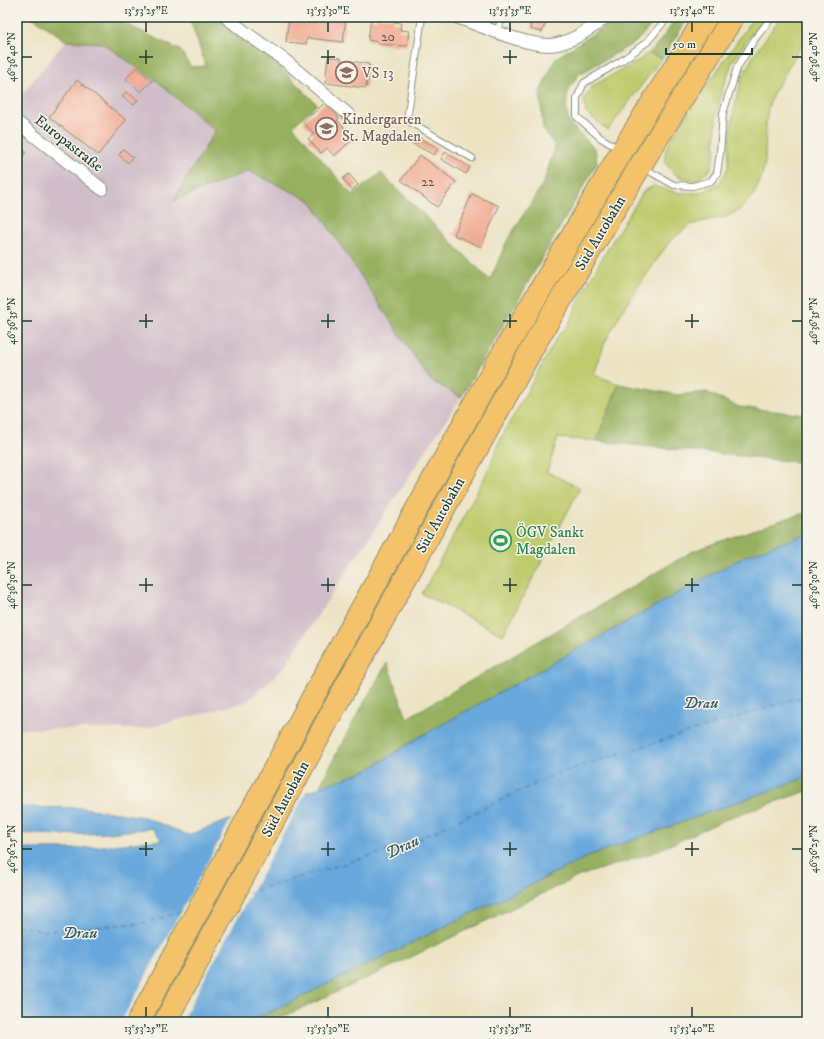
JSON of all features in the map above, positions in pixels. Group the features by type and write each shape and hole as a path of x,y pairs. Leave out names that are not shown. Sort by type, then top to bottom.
{"highway":[{"name":"Süd Autobahn","path":"138,1022 320,684 503,353 622,151 706,17"},
{"name":"Süd Autobahn","path":"165,1022 343,692 534,345 640,166 733,17"}],"street":[{"path":"226,17 287,62 350,116"},
{"path":"456,17 497,33 534,43 550,45 566,41 594,26 606,17"},
{"name":"Europastraße","path":"17,122 102,189"}],"lane":[{"path":"422,17 407,120 472,158"},
{"path":"497,33 502,17"},
{"path":"622,151 601,138 577,117 577,98 584,83 621,61 647,42 668,17"},
{"path":"640,166 674,185 693,186 711,181 717,173 723,113 738,68 754,40 772,17"}],"shaded area":[{"path":"66,41 102,43 158,82 215,132 173,201 249,171 311,201 430,380 461,397 282,670 246,702 144,729 17,729 17,100"}],"green space":[{"path":"32,17 115,17 126,24 180,50 191,67 206,66 189,17 221,17 271,59 317,104 293,126 352,195 381,173 490,280 507,241 544,182 555,146 543,129 540,92 556,58 619,17 658,17 636,42 578,75 568,91 566,108 569,123 595,149 597,163 461,397 430,380 311,201 249,171 173,201 215,131 158,82 102,43 66,41"},
{"path":"676,17 689,17 662,58 648,53 664,36"},
{"path":"754,17 764,17 732,63 722,90 716,116 715,155 710,170 696,181 677,176 664,162 666,149 673,135"},
{"path":"781,17 807,17 807,36 773,94 768,108 765,162 762,176 754,194 741,209 726,217 690,225 670,241 621,313 605,342 594,375 619,384 596,441 558,438 547,472 580,488 503,635 422,594 489,469 500,440 559,334 569,324 585,288 601,260 644,191 653,186 679,193 700,193 720,183 728,168 730,131 742,79 753,56"},
{"path":"648,53 662,58 608,130 586,113 584,100 592,86 637,62"},
{"path":"619,384 678,395 706,392 739,407 807,415 807,463 596,441"},
{"path":"807,512 807,534 747,555 418,738 368,770 319,788 348,731 387,663 407,718 693,551"},
{"path":"807,777 807,791 731,817 652,853 579,876 378,973 272,1022 235,1022 258,1018 591,855"}],"water":[{"name":"Drau","path":"807,534 807,777 591,855 258,1018 235,1022 17,1022 17,849 73,849 162,840 152,828 110,833 59,835 17,833 17,807 84,808 144,817 188,835 368,770 418,738 747,555"}],"pier":[{"path":"307,790 181,1022 121,1022 232,817"}],"building":[{"path":"289,17 346,17 343,42 307,38 306,44 286,42"},
{"path":"377,17 393,18 393,22 401,23 400,30 409,31 407,46 378,44 378,42 368,40 371,19 377,20"},
{"path":"532,17 548,17 542,32 530,29"},
{"name":"VS 13","path":"328,57 341,58 341,63 349,64 350,61 369,64 366,88 325,83"},
{"path":"136,67 152,81 141,92 126,79"},
{"path":"77,80 126,120 98,155 49,117"},
{"path":"126,92 138,100 134,105 122,97"},
{"name":"Kindergarten St. Magdalen","path":"326,102 339,118 337,120 354,138 334,156 327,148 321,153 308,139 314,134 303,122"},
{"path":"416,136 438,148 434,155 412,143"},
{"path":"17,144 26,152 17,164"},
{"path":"123,149 133,157 128,163 119,155"},
{"path":"445,152 470,167 466,174 441,159"},
{"path":"420,155 456,182 437,207 401,180"},
{"path":"349,174 358,185 352,190 343,179"},
{"path":"472,194 499,206 481,247 454,235"}],"ferry route":[{"path":"246,893 404,846 556,774 807,695"},
{"path":"17,925 41,931 144,923 185,911"}],"place":[{"name":"VS 13","path":"347,73"},
{"name":"Kindergarten St. Magdalen","path":"327,128"},
{"name":"ÖGV Sankt Magdalen","path":"501,541"}]}
